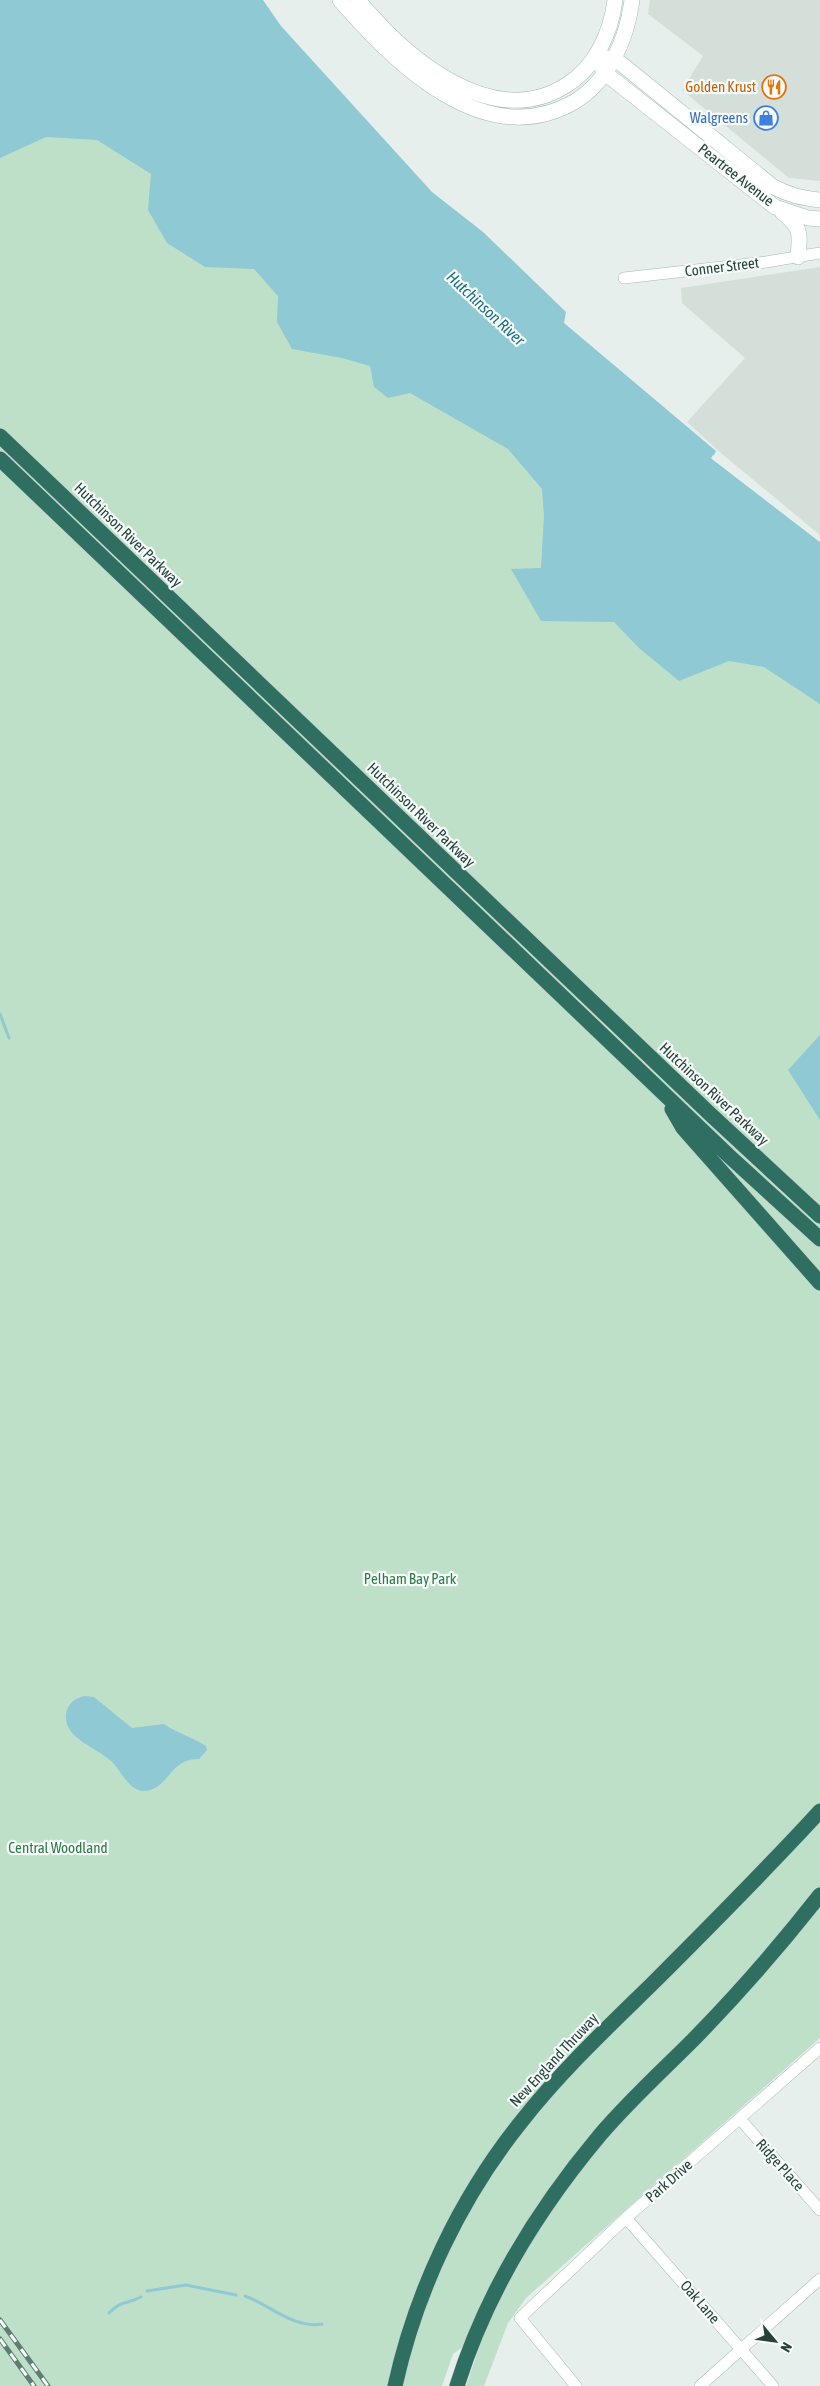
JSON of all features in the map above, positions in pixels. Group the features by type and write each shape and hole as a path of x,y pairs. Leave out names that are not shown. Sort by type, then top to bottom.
{"highway":[{"name":"Hutchinson River Parkway","path":"0,436 702,1107 820,1216"},
{"path":"0,460 661,1091 820,1239"},
{"path":"661,1091 683,1128 820,1283"},
{"name":"New England Thruway","path":"395,2386 411,2325 445,2242 479,2182 520,2123 555,2081 744,1893 820,1811"},
{"path":"457,2386 473,2340 498,2285 538,2218 568,2174 614,2120 747,1982 820,1895"}],"main road":[{"path":"340,0 366,29 414,72 450,97 489,114 512,118 549,113 583,96 597,84 605,73 628,26 632,0"},
{"path":"358,0 383,28 422,61 465,90 483,96 512,101 530,100 546,96 574,80 595,57 608,30 615,0"},
{"path":"595,57 613,58"},
{"name":"Peartree Avenue","path":"595,57 605,73 775,207 808,218 820,219"},
{"name":"Peartree Avenue","path":"613,58 772,186 784,193 799,198 820,200"},
{"path":"775,207 798,228 800,236 798,257"}],"street":[{"name":"Conner Street","path":"624,278 820,253"},
{"name":"Park Drive","path":"576,2386 520,2318 626,2218 820,2048"},
{"name":"Ridge Place","path":"740,2119 820,2210"},
{"name":"Oak Lane","path":"626,2218 773,2386"},
{"path":"700,2386 820,2279"}],"shaded area":[{"path":"650,0 820,0 820,181 789,178 682,90 703,56 648,14"},
{"path":"820,267 820,535 722,454 687,422 745,358 682,303 681,288"}],"green space":[{"name":"Pelham Bay Park","path":"0,0 20,0 820,660 820,2038 526,2298 508,2323 484,2386 466,2386 485,2331 453,2354 442,2386 0,2386"}],"water":[{"name":"Hutchinson River","path":"0,0 263,0 281,26 432,192 483,232 566,312 564,323 716,451 712,459 820,542 820,704 764,667 729,661 679,681 639,648 614,622 541,621 511,569 541,568 544,516 542,489 508,449 410,393 388,398 374,387 370,366 342,358 292,349 277,322 278,296 254,269 205,267 167,243 148,210 151,174 97,140 46,137 0,158"},
{"path":"820,1035 820,1120 788,1070"},
{"path":"84,1696 94,1697 132,1728 164,1724 206,1746 207,1750 199,1759 189,1760 175,1768 153,1789 145,1791 134,1788 111,1761 75,1736 70,1730 66,1722 68,1707 74,1700"}],"pier":[{"path":"713,455 820,539 820,542 711,458"}],"waterway":[{"path":"0,1014 9,1038"},
{"path":"147,2291 186,2285 236,2295"},
{"path":"245,2296 292,2320 312,2325 322,2324"},
{"path":"109,2313 121,2304 141,2297"}],"railway":[{"path":"0,2320 48,2386"},
{"path":"0,2339 34,2386"}],"place":[{"name":"Golden Krust","path":"774,87"},
{"name":"Walgreens","path":"766,118"}],"park label":[{"name":"Central Woodland","path":"58,1848"}]}
